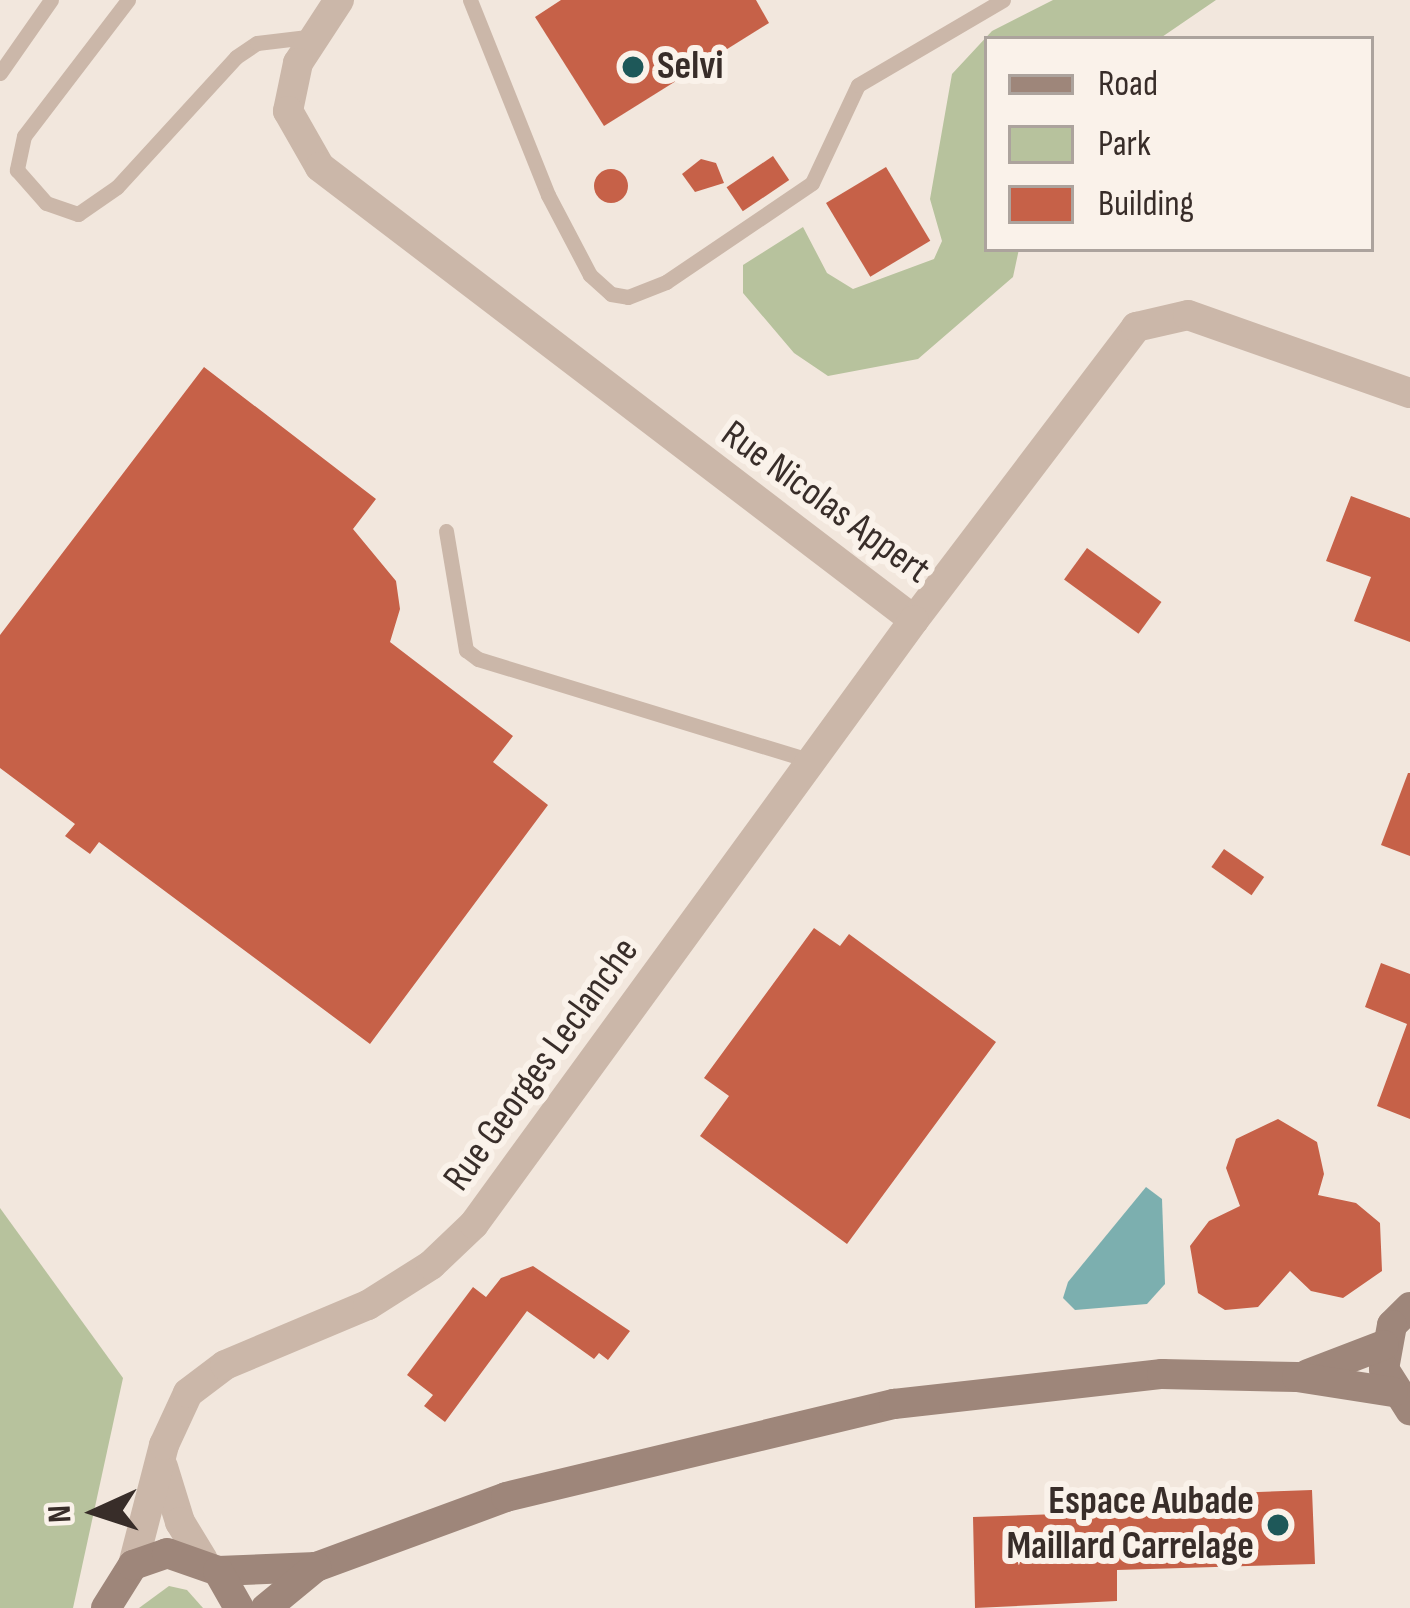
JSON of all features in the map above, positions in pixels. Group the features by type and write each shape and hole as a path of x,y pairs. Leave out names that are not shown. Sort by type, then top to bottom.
{"main road":[{"path":"1297,1377 1384,1345 1410,1307"},
{"path":"1384,1345 1405,1410"},
{"path":"266,1608 316,1567 506,1497 894,1404 1162,1374 1297,1377 1405,1410"},
{"path":"106,1608 133,1565 167,1553 211,1565 316,1567"},
{"path":"211,1565 239,1608"}],"street":[{"name":"Rue Nicolas Appert","path":"339,0 298,63 288,111 320,167 914,620 1136,327 1188,315 1410,393"},
{"name":"Rue Georges Leclanche","path":"133,1565 178,1409 203,1379 368,1304 431,1265 474,1224 914,620"},
{"path":"161,1461 180,1522 211,1565"}],"lane":[{"path":"0,73 51,0"},
{"path":"128,0 24,136 17,170 46,203 78,214 117,187 236,56 257,43 316,36"},
{"path":"470,0 548,195 590,274 611,294 628,297 666,282 812,184 858,85 1003,0"},
{"path":"446,531 466,650 478,659 812,761"}],"green space":[{"path":"1053,0 1216,0 1163,36 987,36"},
{"path":"984,40 984,252 1018,252 1013,277 918,359 828,376 794,353 743,293 743,265 803,227 827,273 853,289 934,259 942,241 930,199 952,74"},
{"path":"0,1208 123,1378 73,1608 0,1608"},
{"path":"169,1586 187,1590 203,1608 139,1608"}],"water":[{"path":"1146,1187 1162,1199 1165,1284 1147,1304 1075,1310 1063,1298 1068,1282"}],"building":[{"name":"Selvi","path":"561,0 756,0 769,23 604,126 535,17"},
{"path":"773,156 789,180 743,211 727,187"},
{"path":"701,159 716,163 724,183 695,192 682,174"},
{"path":"886,167 930,241 870,277 826,203"},
{"path":"611,169 623,174 628,186 623,198 611,203 599,198 594,186 599,174"},
{"path":"204,367 376,499 353,529 396,581 400,609 390,642 513,736 493,762 548,805 370,1044 99,842 90,854 65,836 75,824 0,768 0,635"},
{"path":"1351,496 1410,518 1410,642 1354,621 1371,577 1326,561"},
{"path":"1087,548 1161,602 1139,634 1064,580"},
{"path":"1410,773 1410,856 1381,845"},
{"path":"1224,849 1264,877 1252,895 1211,867"},
{"path":"814,928 840,946 849,934 996,1042 847,1244 700,1136 729,1096 704,1078"},
{"path":"1381,963 1410,974 1410,1119 1377,1106 1407,1024 1365,1007"},
{"path":"1278,1119 1317,1142 1324,1174 1318,1195 1356,1203 1380,1223 1382,1271 1343,1298 1311,1291 1290,1271 1258,1307 1225,1310 1198,1293 1190,1246 1209,1221 1240,1206 1226,1168 1236,1139"},
{"path":"533,1266 630,1331 608,1360 599,1353 594,1359 527,1311 445,1422 424,1406 433,1395 407,1375 473,1287 486,1297 501,1278"},
{"path":"1312,1490 1315,1564 1117,1570 1117,1601 975,1608 973,1517 1114,1512 1120,1497"}],"place":[{"name":"Selvi","path":"633,67"},
{"name":"Espace Aubade Maillard Carrelage","path":"1278,1525"}]}
